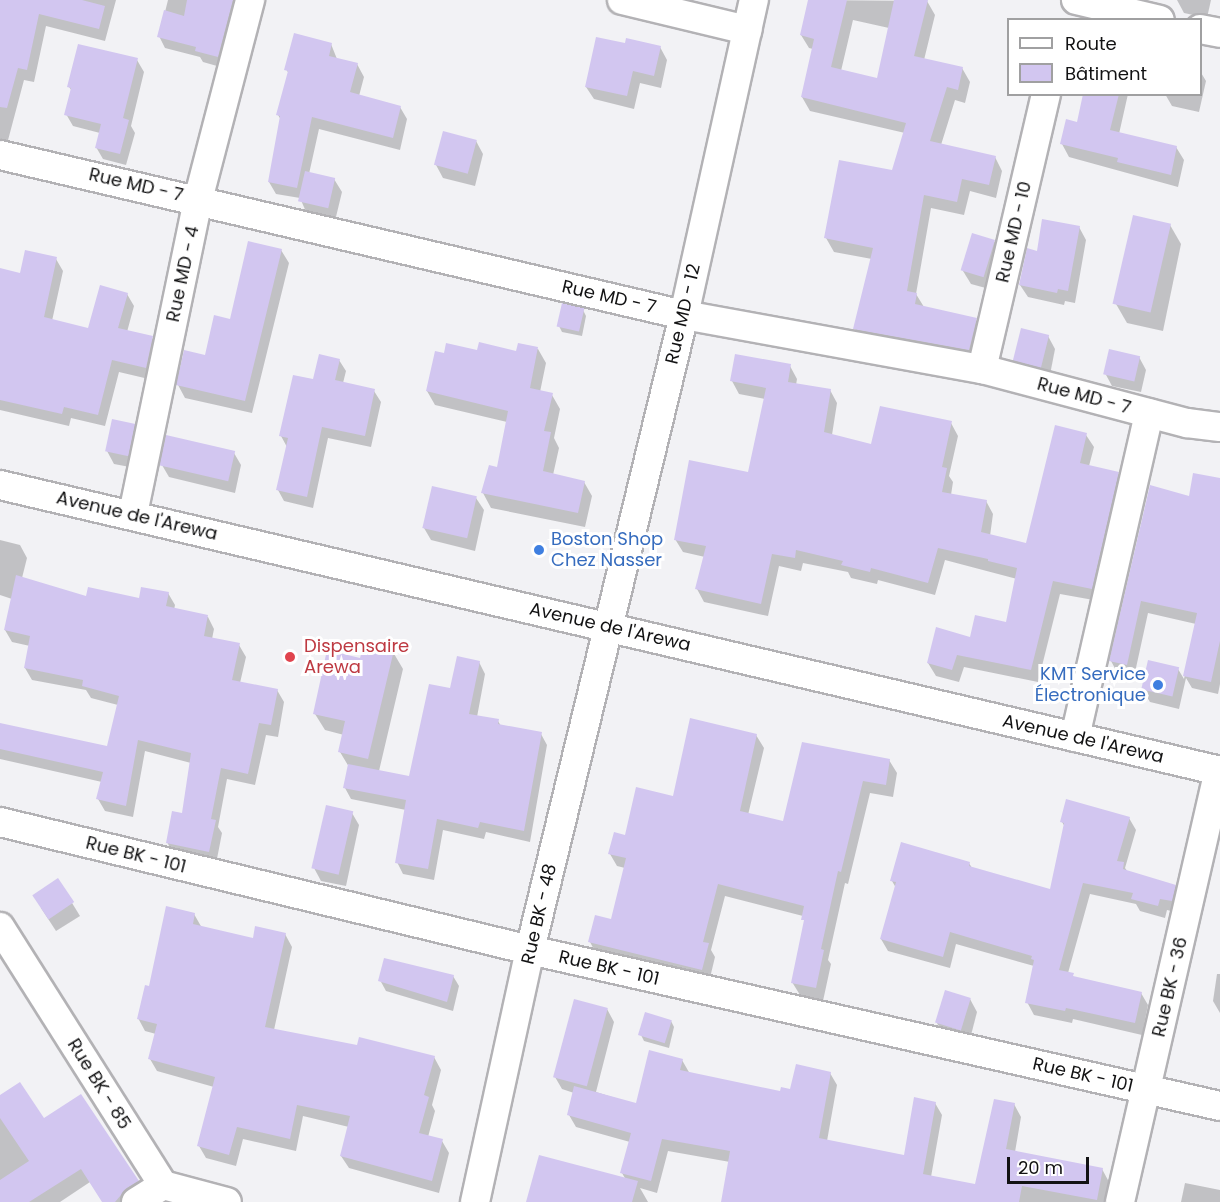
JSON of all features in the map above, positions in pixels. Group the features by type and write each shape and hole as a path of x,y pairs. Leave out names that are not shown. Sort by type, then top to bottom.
{"street":[{"name":"Rue MD - 4","path":"133,514 198,200 250,0"},
{"path":"622,0 747,30"},
{"name":"Rue MD - 12","path":"608,627 684,315 754,0"},
{"path":"1064,18 1069,0"},
{"path":"1076,0 1152,18"},
{"path":"1202,29 1220,33"},
{"name":"Rue MD - 10","path":"982,369 1046,96"},
{"name":"Rue MD - 7","path":"0,154 684,315 982,369 1186,423 1220,427"},
{"path":"1076,737 1149,413"},
{"name":"Avenue de l'Arewa","path":"0,485 133,514 1220,771"},
{"name":"Rue BK - 48","path":"475,1202 530,950 608,627"},
{"name":"Rue BK - 36","path":"1120,1202 1220,771"},
{"name":"Rue BK - 101","path":"0,822 530,950 1220,1106"},
{"name":"Rue BK - 85","path":"0,927 163,1185"},
{"path":"136,1202 163,1185 227,1202"}],"building":[{"path":"0,0 82,0 105,6 99,29 39,14 27,70 18,68 7,108 0,107"},
{"path":"187,0 233,0 218,57 195,51 196,47 157,37 164,10 184,16"},
{"path":"808,0 847,0 831,67 877,78 894,0 928,0 914,56 963,67 958,90 947,87 930,141 996,156 989,185 962,179 957,202 924,195 907,291 917,293 915,304 977,318 969,350 853,329 873,248 824,238 839,160 892,170 906,123 801,97 814,39 800,35"},
{"path":"294,33 332,43 329,56 358,63 350,92 401,106 393,138 312,117 297,188 268,182 280,116 276,115 288,71 284,70"},
{"path":"596,37 625,43 626,38 661,46 654,76 633,71 627,96 585,87"},
{"path":"78,44 138,58 123,118 129,120 120,154 95,148 101,124 64,115 71,88 67,87"},
{"path":"1083,96 1118,96 1110,130 1177,146 1171,175 1117,162 1118,158 1060,144 1066,119 1077,122"},
{"path":"443,131 477,140 468,174 434,165"},
{"path":"305,171 335,178 328,208 298,201"},
{"path":"1133,215 1171,224 1151,312 1113,304"},
{"path":"1042,219 1080,226 1068,291 1058,289 1057,293 1019,285 1027,248 1037,251"},
{"path":"972,233 995,240 984,277 961,270"},
{"path":"248,241 282,249 245,401 176,385 184,350 205,355 214,315 230,319"},
{"path":"25,250 57,257 44,317 88,328 100,285 128,293 118,328 153,336 146,368 112,360 98,415 64,407 62,414 0,400 0,268 20,273"},
{"path":"562,303 584,308 579,332 557,326"},
{"path":"1021,328 1049,335 1041,368 1013,361"},
{"path":"479,342 516,351 518,343 538,347 530,388 553,393 544,431 551,432 543,471 585,481 578,513 481,493 489,465 497,467 508,411 426,391 435,351 444,353 446,343 477,350"},
{"path":"1109,349 1140,356 1134,382 1103,374"},
{"path":"319,354 340,359 335,380 375,389 365,436 322,427 307,497 276,490 288,438 279,436 293,375 313,379"},
{"path":"735,354 791,364 788,382 831,389 824,432 871,444 880,406 952,421 942,467 947,468 942,492 987,500 981,532 1026,543 1055,425 1087,433 1080,463 1119,472 1092,589 1053,581 1031,670 957,655 952,670 927,663 936,627 970,637 975,615 1006,622 1017,568 988,561 988,559 938,548 928,583 871,568 870,572 841,565 843,561 796,550 795,558 772,554 761,604 695,589 706,546 674,540 689,460 748,472 766,388 730,381"},
{"path":"112,419 135,424 129,456 105,451"},
{"path":"166,435 235,451 228,481 159,465"},
{"path":"1193,473 1220,478 1220,641 1211,682 1183,676 1197,613 1141,601 1127,665 1109,661 1150,485 1189,496"},
{"path":"432,486 477,496 467,538 422,528"},
{"path":"16,575 86,596 88,587 139,598 141,587 169,592 166,606 208,615 204,636 240,643 232,680 278,689 271,725 259,723 248,774 221,768 211,819 216,820 209,852 166,843 172,811 182,813 191,753 138,740 126,806 96,799 103,772 0,749 0,723 107,746 119,696 82,686 83,680 24,668 30,636 4,630"},
{"path":"364,643 394,650 368,759 338,752 345,721 313,714 327,650 360,658"},
{"path":"457,656 480,661 469,714 499,719 498,724 542,732 524,831 480,822 478,828 437,819 428,869 395,863 406,800 343,788 348,764 409,776 429,684 450,688"},
{"path":"1148,660 1179,667 1172,696 1141,689"},
{"path":"690,718 757,734 740,811 783,821 802,742 890,759 886,785 863,781 841,872 838,871 821,949 824,950 816,988 791,983 804,920 801,920 804,906 718,884 703,942 709,943 702,970 588,942 595,915 611,919 626,858 608,854 614,832 625,835 636,787 673,796"},
{"path":"1066,799 1130,817 1117,861 1124,862 1123,869 1176,885 1172,901 1160,899 1158,906 1131,899 1133,893 1083,883 1059,970 1074,973 1073,976 1142,992 1135,1023 1066,1008 1065,1011 1025,1003 1034,960 1031,959 1032,956 950,932 943,957 880,939 896,882 890,881 901,842 970,862 969,866 1050,889 1064,823 1060,822"},
{"path":"326,805 353,811 339,875 311,868"},
{"path":"58,878 74,902 49,919 32,895"},
{"path":"166,906 195,913 193,924 253,938 255,926 286,933 265,1027 357,1045 359,1037 435,1056 424,1095 429,1097 419,1133 443,1139 432,1181 340,1156 350,1116 297,1105 290,1139 237,1127 229,1155 197,1146 215,1077 148,1059 157,1024 137,1019 145,985 149,986"},
{"path":"384,958 454,975 447,1002 378,981"},
{"path":"945,990 971,998 961,1030 935,1023"},
{"path":"574,999 608,1008 587,1086 553,1077"},
{"path":"645,1012 672,1020 665,1043 638,1035"},
{"path":"649,1050 683,1059 680,1070 780,1091 781,1087 790,1089 796,1064 831,1072 819,1138 904,1155 914,1097 936,1102 923,1174 975,1184 994,1099 1015,1103 1006,1149 1103,1168 1097,1200 1022,1186 1019,1202 721,1202 730,1151 662,1139 651,1181 620,1173 631,1133 567,1115 574,1086 636,1103"},
{"path":"20,1082 44,1118 81,1094 139,1181 127,1188 115,1202 102,1202 81,1169 29,1202 0,1202 0,1180 29,1161 0,1118 0,1095"},
{"path":"539,1155 638,1181 632,1202 526,1202"}],"place":[{"name":"Boston Shop Chez Nasser","path":"539,550"},
{"name":"Dispensaire Arewa","path":"290,657"},
{"name":"KMT Service Électronique","path":"1158,685"}]}
